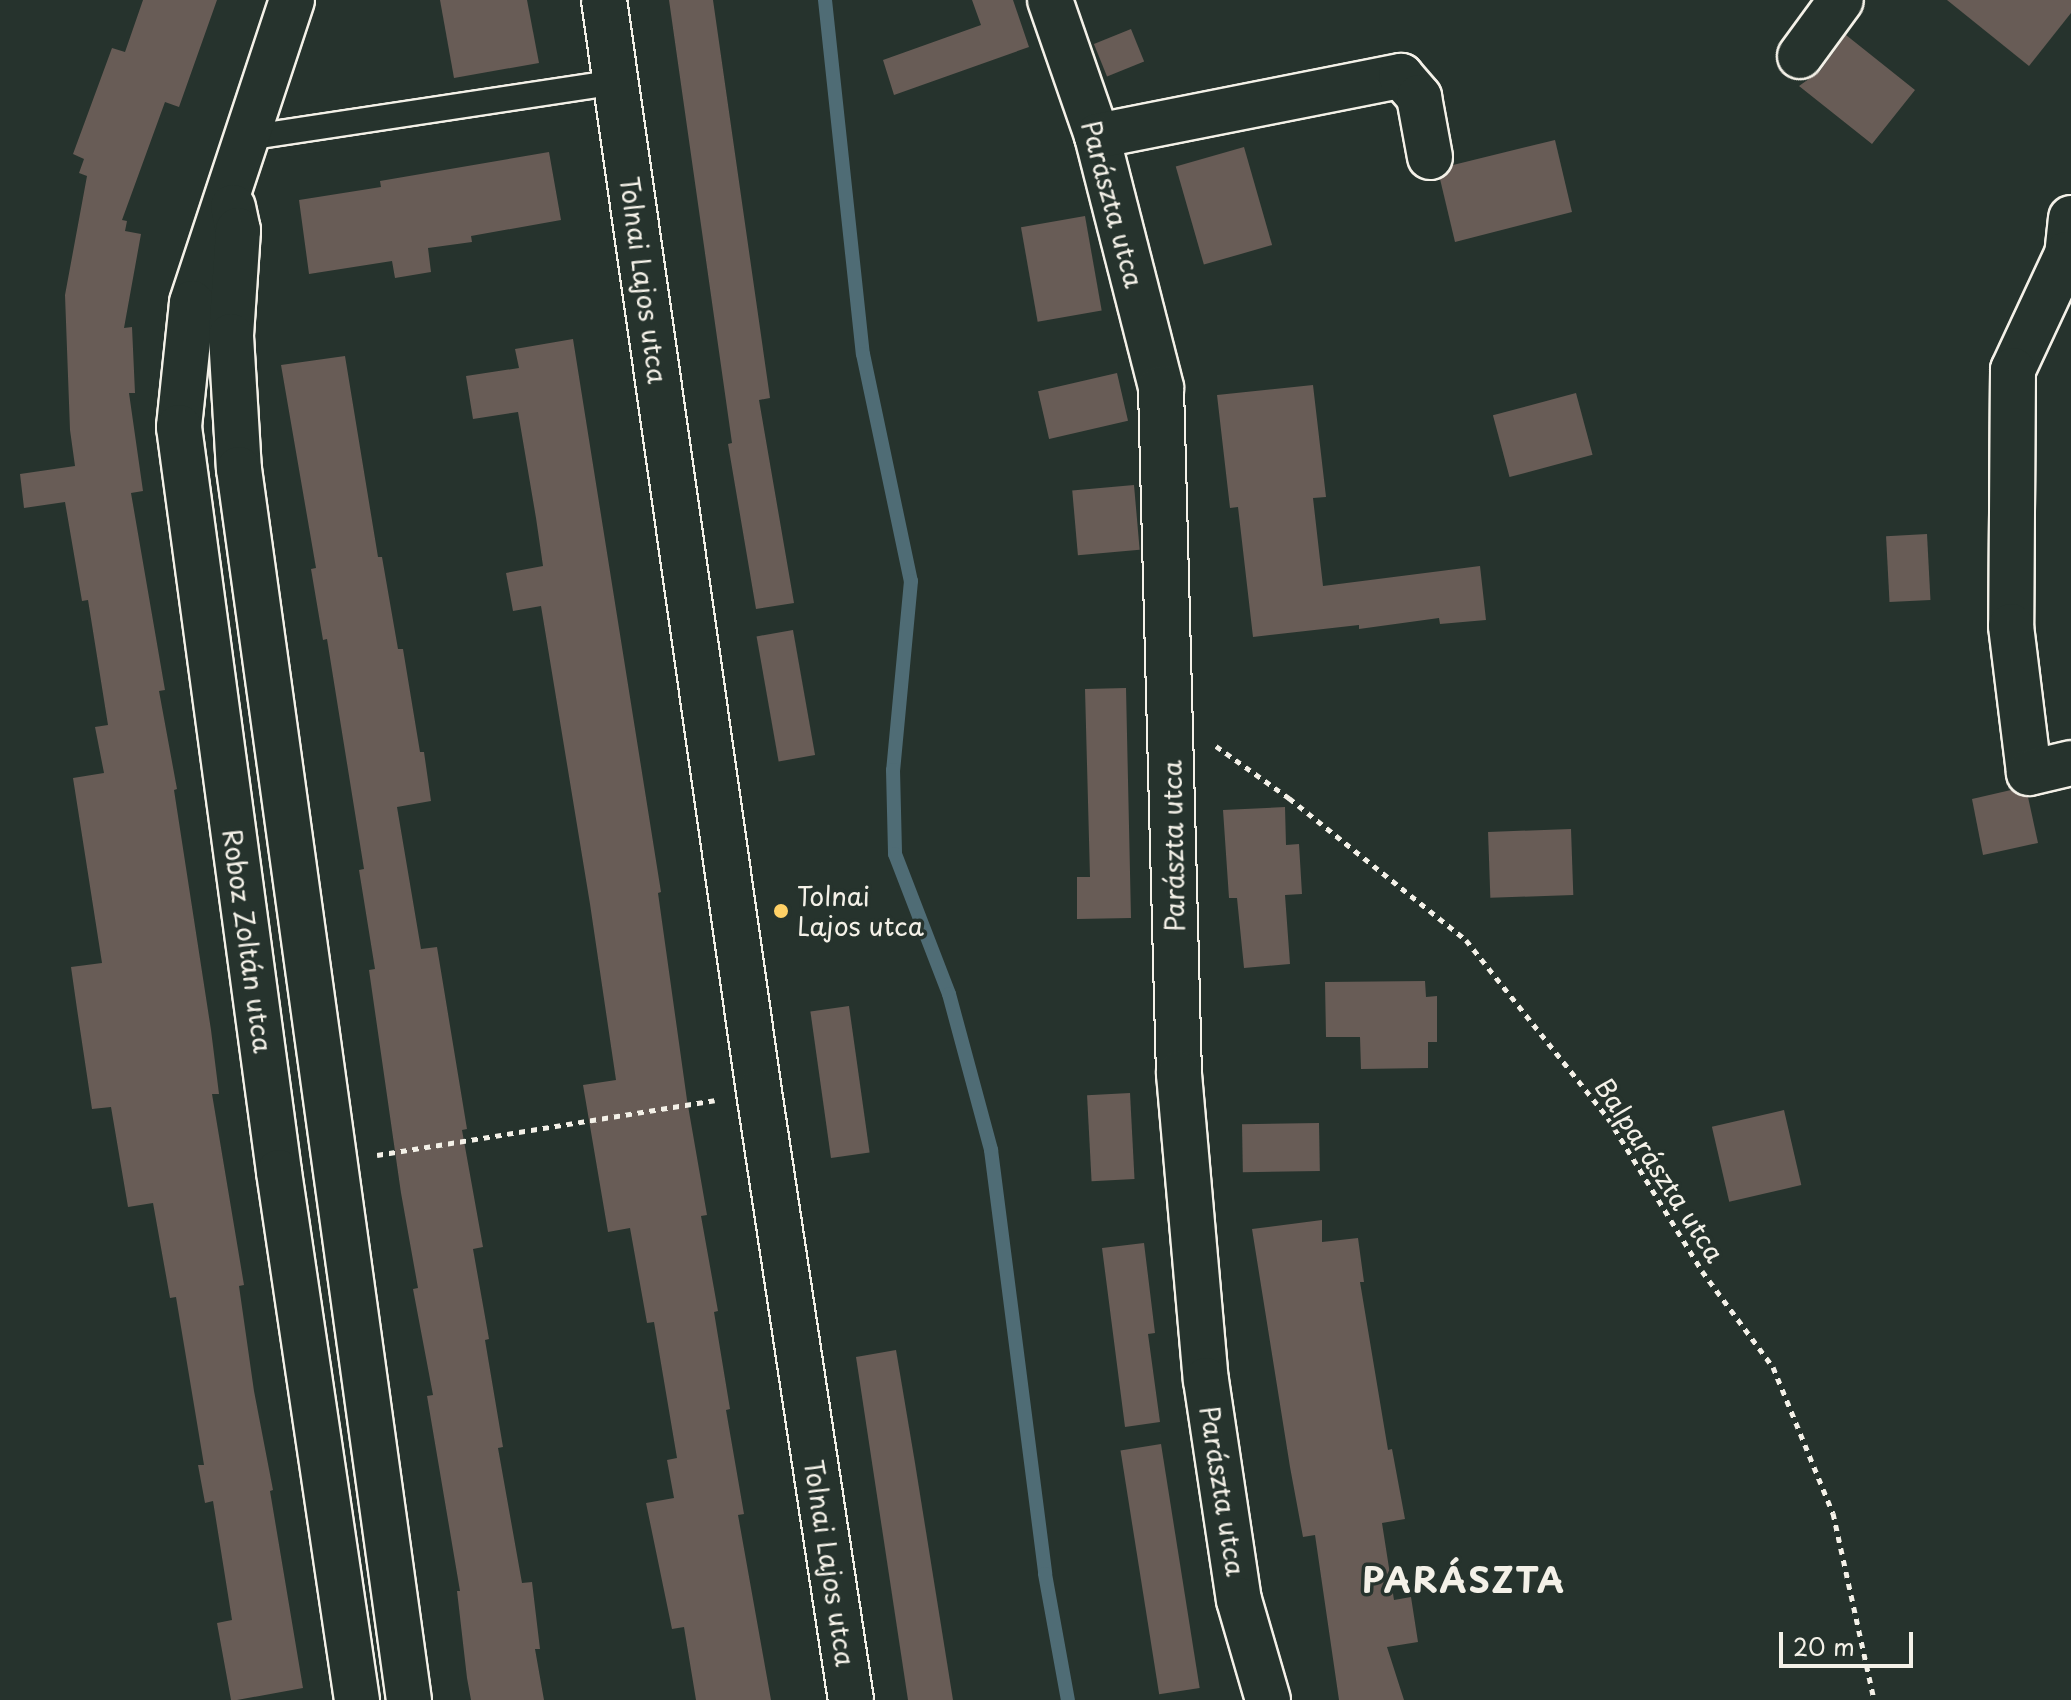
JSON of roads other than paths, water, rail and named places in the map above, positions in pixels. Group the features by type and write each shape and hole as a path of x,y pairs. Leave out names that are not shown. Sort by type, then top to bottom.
{"street":[{"name":"Roboz Zoltán utca","path":"292,0 228,185 192,303 179,427 279,1172 357,1700"},
{"name":"Tolnai Lajos utca","path":"604,0 759,1092 851,1700"},
{"name":"Parászta utca","path":"1050,0 1097,136 1161,388 1179,1074 1206,1380 1239,1600 1268,1700"},
{"path":"1800,56 1841,0"},
{"path":"1097,136 1401,76 1419,97 1430,157"},
{"name":"Roboz Zoltán utca","path":"228,185 238,230 231,336 239,469 409,1700"},
{"path":"2071,218 2067,254 2013,370 2011,610 2029,773 2071,763"}],"lane":[{"path":"246,138 616,82"}],"waterway":[{"path":"825,0 863,354 911,581 893,770 895,854 949,994 991,1150 1045,1574 1068,1700"}],"place":[{"name":"Tolnai Lajos utca","path":"781,911"}],"district":[{"name":"PARÁSZTA","path":"1464,1580"}]}
